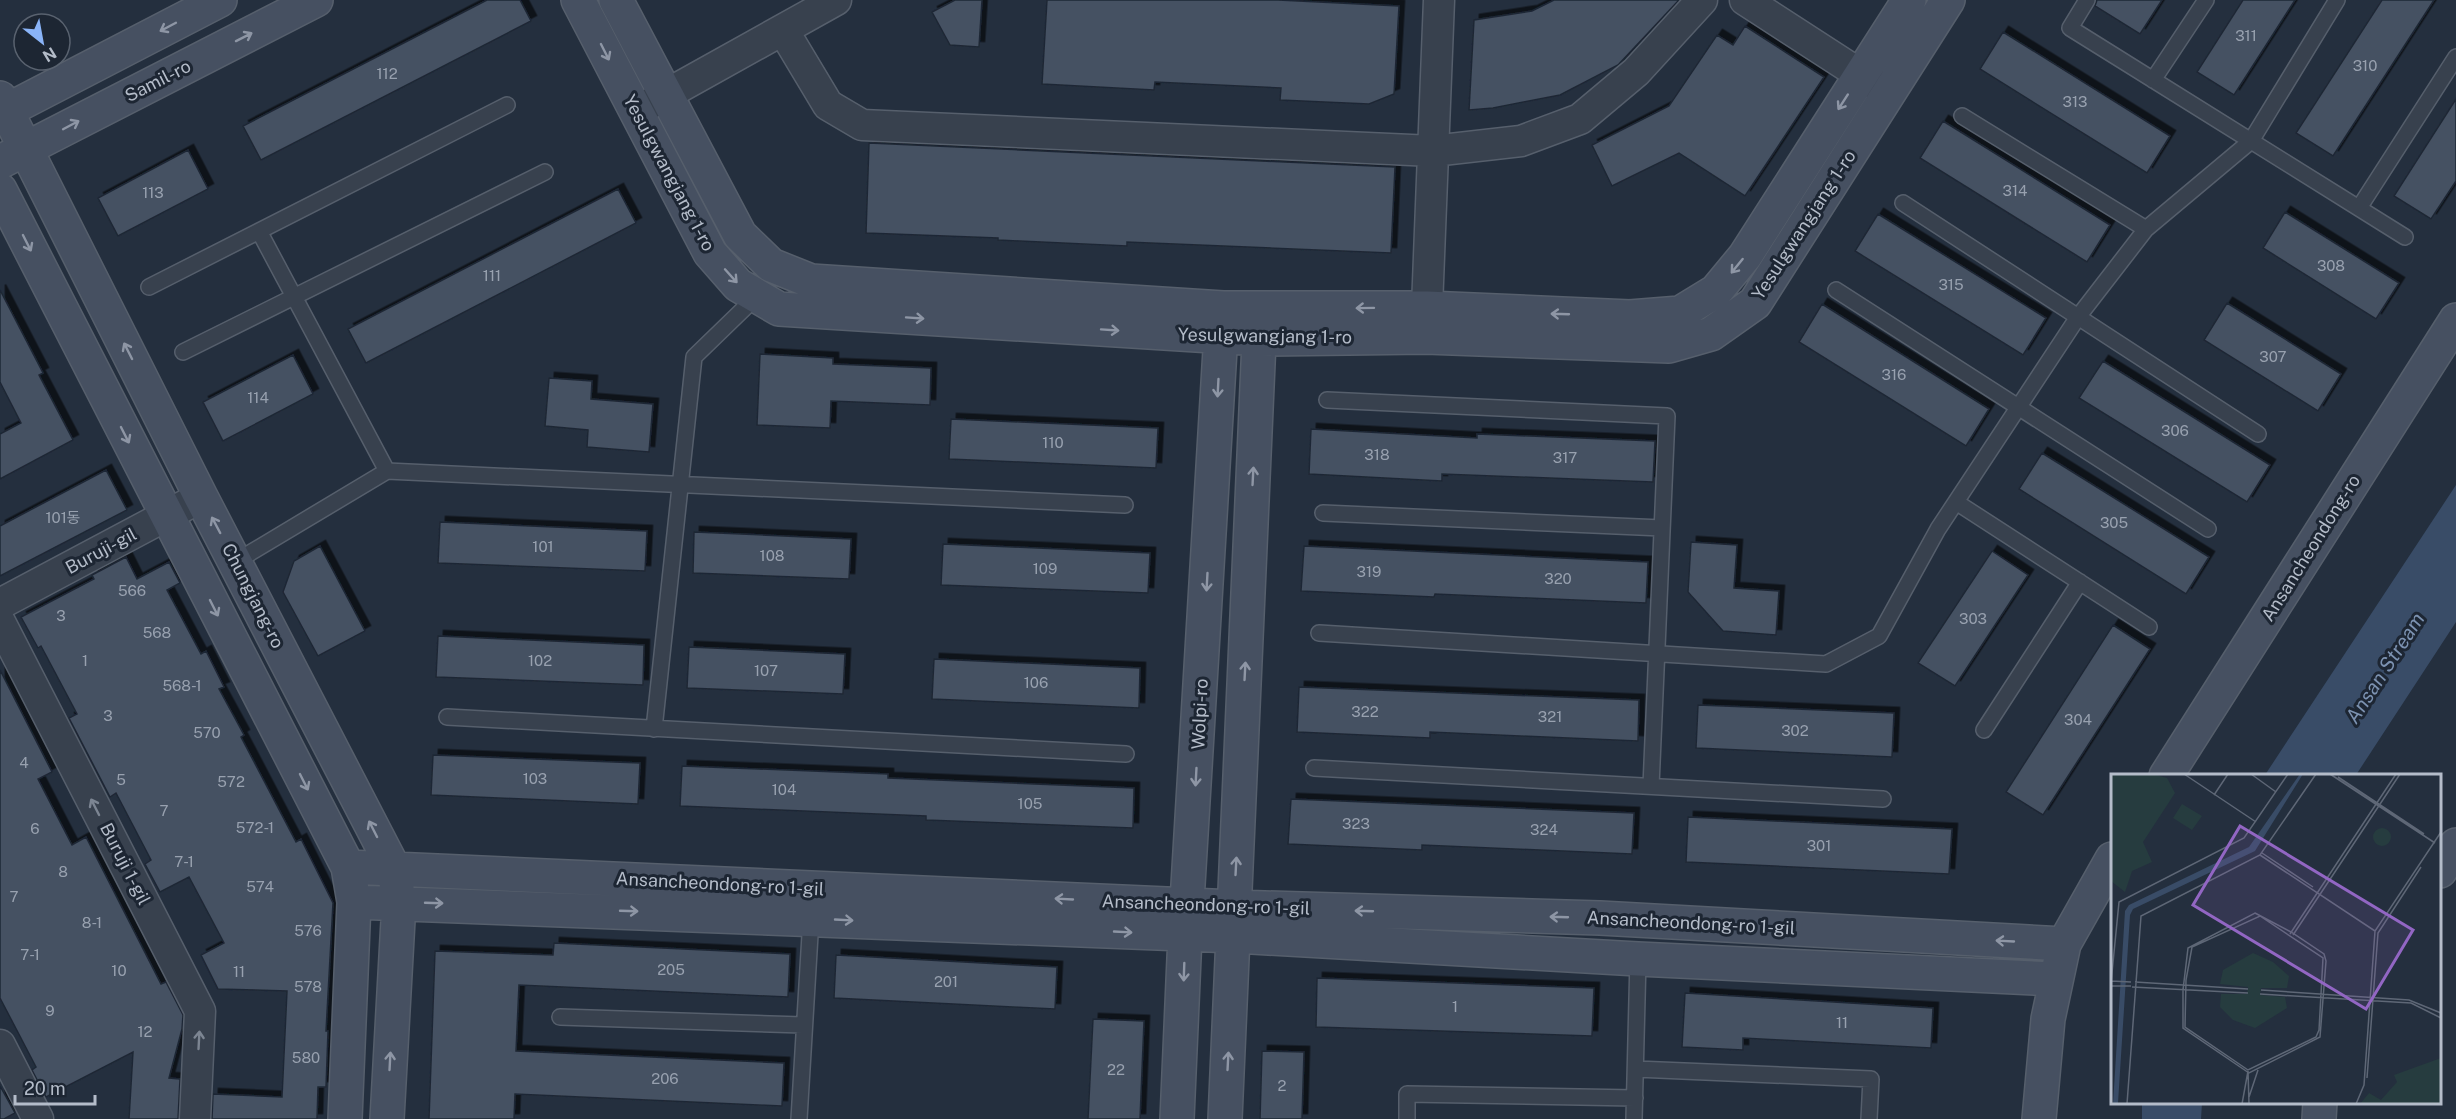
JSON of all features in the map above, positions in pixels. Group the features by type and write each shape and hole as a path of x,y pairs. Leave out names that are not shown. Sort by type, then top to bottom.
{"street":[{"path":"2,108 220,0"},
{"name":"Samil-ro","path":"13,155 316,0"},
{"name":"Yesulgwangjang 1-ro","path":"578,0 710,253 738,285 779,309 1260,325 1629,317 1680,313 1716,291 1745,256 1909,0"},
{"name":"Yesulgwangjang 1-ro","path":"616,0 740,235 771,265 801,277 823,282 1222,323"},
{"path":"636,111 836,0"},
{"path":"1426,322 1439,0"},
{"path":"783,30 828,105 862,125 1433,150 1521,141 1580,119 1636,72 1702,0"},
{"path":"1745,0 1889,93"},
{"name":"Yesulgwangjang 1-ro","path":"1426,322 1658,346 1669,346 1711,334 1755,303 1948,0"},
{"name":"Chungjang-ro","path":"2,108 13,155 201,497 394,869 399,902 387,1119"},
{"path":"0,190 348,867 354,902 345,1119"},
{"name":"Ansancheondong-ro","path":"2167,774 2456,320"},
{"name":"Wolpi-ro","path":"1178,1119 1187,920 1222,323"},
{"path":"1225,1119 1260,325"},
{"name":"Buruji-gil","path":"0,604 201,497"},
{"name":"Buruji 1-gil","path":"0,622 200,1011 195,1119"},
{"path":"2441,868 2456,845"},
{"path":"2040,1119 2048,1018 2064,945 2111,861"},
{"name":"Ansancheondong-ro 1-gil","path":"348,867 1234,922 1638,959 2055,979"},
{"name":"Ansancheondong-ro 1-gil","path":"354,902 811,918 1187,920"},
{"name":"Ansancheondong-ro 1-gil","path":"1234,922 1600,918 2064,945"},
{"path":"0,1045 38,1119"},
{"path":"2319,1119 2320,1104"}],"lane":[{"path":"2087,0 2070,28 2405,237"},
{"path":"2153,80 2206,0"},
{"path":"1319,633 1826,664 1879,636 1938,529 2078,317 2146,229 2251,141 2337,0"},
{"path":"2359,208 2456,57"},
{"path":"149,287 507,105"},
{"path":"1962,116 2146,229"},
{"path":"183,352 544,172"},
{"path":"1903,204 2258,434"},
{"path":"260,231 387,471"},
{"path":"1836,290 2208,529"},
{"path":"654,729 694,357 758,296"},
{"path":"1328,400 1667,416 1651,786"},
{"path":"235,562 387,471 1125,505"},
{"path":"1956,501 2149,627"},
{"path":"1323,513 1662,528"},
{"path":"1984,730 2080,582"},
{"path":"447,717 1126,754"},
{"path":"1314,768 1883,799"},
{"path":"799,1119 811,918"},
{"path":"1634,1119 1638,959"},
{"path":"560,1017 803,1025"},
{"path":"1636,1069 1870,1079 1869,1119"},
{"path":"1407,1119 1407,1094 1635,1098"}],"water":[{"name":"Ansan Stream","path":"2456,485 2456,622 2357,774 2266,774"},
{"path":"2142,1104 2202,1104 2201,1119 2142,1119"}],"building":[{"path":"487,0 520,0 531,21 261,160 243,126"},
{"path":"955,0 982,0 979,47 950,45 932,12"},
{"path":"1047,0 1278,0 1399,6 1394,94 1369,104 1280,100 1281,88 1155,82 1154,90 1042,84"},
{"path":"1554,0 1679,0 1618,65 1560,95 1493,108 1469,110 1474,20 1532,11"},
{"path":"2097,0 2162,0 2140,34 2095,6"},
{"path":"2243,0 2295,0 2234,95 2197,72"},
{"path":"2382,0 2434,0 2333,156 2296,133"},
{"path":"1745,26 1824,77 1745,196 1679,153 1612,186 1592,145 1669,106 1717,35 1733,45"},
{"path":"2003,32 2170,136 2147,173 1980,69"},
{"path":"2456,99 2456,181 2431,219 2394,196"},
{"path":"1943,121 2110,225 2087,262 1920,158"},
{"path":"869,143 1395,167 1391,253 1127,242 1127,246 866,233"},
{"path":"188,150 208,189 118,236 98,198"},
{"path":"618,189 636,223 366,363 348,329"},
{"path":"2285,212 2399,283 2376,319 2263,248"},
{"path":"1878,214 2046,318 2023,355 1855,251"},
{"path":"0,290 43,373 39,375 73,440 0,479 0,434 21,423 0,382"},
{"path":"2227,303 2341,374 2318,411 2204,340"},
{"path":"1822,304 1989,409 1966,446 1799,342"},
{"path":"760,354 833,358 833,364 931,368 930,405 831,401 830,428 757,425"},
{"path":"293,355 313,394 223,441 203,402"},
{"path":"2103,361 2270,465 2247,502 2079,398"},
{"path":"549,378 592,381 591,399 653,404 649,452 587,447 588,430 545,426"},
{"path":"951,419 1158,428 1156,468 949,459"},
{"path":"1311,429 1477,438 1477,434 1655,441 1653,482 1442,474 1442,481 1309,474"},
{"path":"2042,453 2209,557 2186,594 2019,489"},
{"path":"106,470 127,510 0,576 0,526"},
{"path":"440,522 647,531 645,571 438,563"},
{"path":"694,532 851,539 849,579 693,573"},
{"path":"1691,542 1737,545 1734,588 1779,591 1776,635 1723,631 1688,592"},
{"path":"943,544 1150,553 1148,593 941,585"},
{"path":"320,546 365,631 318,656 283,592 294,561"},
{"path":"1304,546 1648,562 1646,603 1301,591"},
{"path":"1992,551 2028,575 1955,686 1918,663"},
{"path":"126,557 137,579 169,562 180,583 167,590 201,654 206,651 224,687 219,689 244,735 241,737 296,842 301,839 333,903 326,1031 328,1031 326,1087 318,1087 317,1119 212,1119 213,1094 282,1097 287,991 218,989 201,955 224,943 189,877 160,892 145,864 151,860 116,793 110,797 69,718 77,714 41,646 38,648 21,617 94,579 92,575"},
{"path":"2113,625 2150,649 2043,815 2006,792"},
{"path":"438,636 644,645 643,685 436,677"},
{"path":"689,647 845,654 843,694 687,688"},
{"path":"934,659 1140,668 1139,708 932,699"},
{"path":"0,670 52,772 38,779 72,845 86,837 161,984 166,982 183,1015 182,1029 169,1078 180,1079 178,1119 129,1119 133,1052 46,1097 32,1070 36,1067 0,998"},
{"path":"1299,687 1639,700 1638,741 1430,732 1430,738 1297,732"},
{"path":"1698,705 1894,713 1892,757 1696,748"},
{"path":"433,755 640,763 638,804 431,795"},
{"path":"682,766 888,774 888,778 1134,788 1133,828 926,820 926,816 680,806"},
{"path":"1291,799 1634,813 1632,854 1422,845 1422,850 1288,844"},
{"path":"1688,817 1952,829 1949,874 1686,862"},
{"path":"554,943 790,954 788,997 519,985 516,1051 784,1063 782,1106 515,1094 514,1119 429,1119 435,951 553,955"},
{"path":"836,955 1057,967 1055,1009 834,998"},
{"path":"1317,978 1594,988 1592,1036 1316,1027"},
{"path":"1685,993 1933,1008 1931,1048 1743,1038 1743,1050 1682,1047"},
{"path":"1093,1019 1144,1021 1140,1119 1088,1119"},
{"path":"1262,1051 1304,1052 1302,1119 1260,1119"},
{"path":"0,1086 15,1113 4,1119 0,1119"}]}
